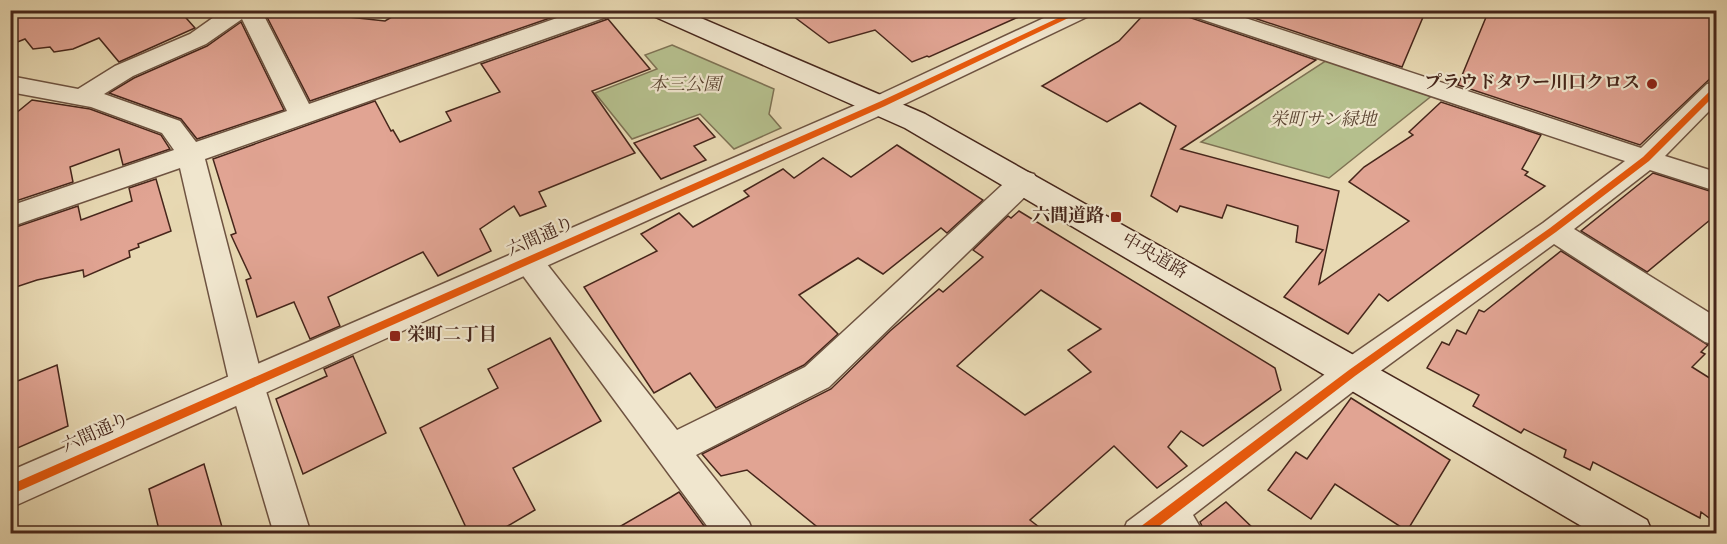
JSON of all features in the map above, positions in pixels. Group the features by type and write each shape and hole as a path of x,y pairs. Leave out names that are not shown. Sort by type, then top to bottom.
{"street":[{"path":"82,97 124,71 198,39 240,10"},
{"path":"249,10 301,114"},
{"path":"10,216 604,10"},
{"name":"中央道路","path":"660,10 882,104 1024,181 1633,534"},
{"name":"六間通り","path":"10,490 882,104 1082,10"},
{"path":"1197,10 1716,182"},
{"path":"10,84 82,97 171,128 190,153 247,385 293,534"},
{"path":"1164,527 1352,373 1553,230 1646,159 1716,90"},
{"path":"674,449 817,377 1024,181"},
{"path":"1553,230 1716,333"},
{"path":"528,262 674,449 736,534"}],"green space":[{"name":"本三公園","path":"672,45 774,89 769,114 781,128 734,149 700,114 632,139 595,93 657,69 645,55"},
{"name":"栄町サン緑地","path":"1327,60 1434,94 1329,178 1201,142"}],"building":[{"path":"10,10 179,10 195,28 119,62 99,38 73,49 54,52 50,47 33,49 25,39 10,45"},
{"path":"284,10 385,21 404,10 548,10 553,17 310,101 267,17"},
{"path":"785,10 1034,10 929,57 912,62 875,30 829,43"},
{"path":"1148,10 1184,10 1188,17 1316,60 1181,149 1339,191 1319,284 1409,221 1349,182 1364,167 1413,135 1409,132 1441,102 1541,135 1522,169 1528,172 1525,175 1545,186 1388,301 1379,294 1348,334 1284,297 1323,250 1296,242 1298,226 1227,205 1222,218 1180,206 1177,212 1151,196 1176,126 1140,103 1107,122 1042,86 1119,41"},
{"path":"1230,10 1426,10 1402,67"},
{"name":"プラウドタワー川口クロス","path":"1489,10 1716,10 1716,73 1640,145 1458,85"},
{"path":"608,19 650,69 592,91 635,153 539,192 546,206 520,216 514,206 480,229 491,251 438,276 423,252 328,297 340,326 310,339 294,302 257,317 246,280 251,278 231,235 236,233 213,159 375,101 391,131 393,130 400,142 451,121 446,112 500,92 481,64"},
{"path":"241,22 284,110 197,139 181,119 109,93 134,78 207,46"},
{"path":"32,100 90,109 161,135 170,149 123,165 119,149 70,167 73,182 10,203 10,118"},
{"path":"698,118 715,137 694,146 706,160 661,179 634,143"},
{"path":"897,145 983,200 947,233 941,228 883,274 858,258 799,295 838,334 804,365 716,408 690,373 654,393 584,287 657,251 641,234 679,213 693,227 749,196 744,191 783,169 794,178 823,158 851,177"},
{"path":"1653,173 1716,193 1716,215 1647,272 1581,231"},
{"path":"156,179 171,231 138,244 139,247 129,251 130,257 84,277 83,270 37,280 10,289 10,229 78,206 81,220 132,201 129,188"},
{"path":"1019,211 1275,368 1281,390 1203,446 1181,431 1168,447 1187,466 1157,488 1114,446 1030,520 1048,534 826,534 747,470 721,476 702,454 831,389 890,331 939,289 943,292 983,257 973,250 1008,216 1011,218","holes":["1041,290 1101,329 1068,350 1091,372 1025,415 957,366"]},
{"path":"1561,251 1708,345 1701,352 1705,354 1692,367 1716,382 1716,523 1701,512 1700,518 1593,462 1590,470 1564,457 1566,450 1524,429 1521,433 1473,406 1479,395 1427,368 1442,342 1449,345 1457,330 1466,334 1479,310 1484,312"},
{"path":"550,338 601,421 513,468 535,510 494,534 469,534 420,428 498,388 488,369"},
{"path":"353,356 386,433 303,474 276,399 327,376 324,369"},
{"path":"57,365 68,426 13,450 10,384"},
{"path":"1351,398 1450,460 1407,531 1335,484 1311,519 1268,490 1296,452 1307,459"},
{"path":"204,464 224,534 160,534 149,489"},
{"path":"679,492 710,534 607,534 671,497"},
{"path":"1226,502 1259,534 1206,534 1200,522"}],"cycle path":[{"path":"10,490 882,104 1082,10"},
{"path":"1140,534 1352,373 1553,230 1646,159 1716,90"}],"place":[{"name":"プラウドタワー川口クロス","path":"1652,84"},
{"name":"六間道路","path":"1116,217"},
{"name":"栄町二丁目","path":"395,336"}]}
